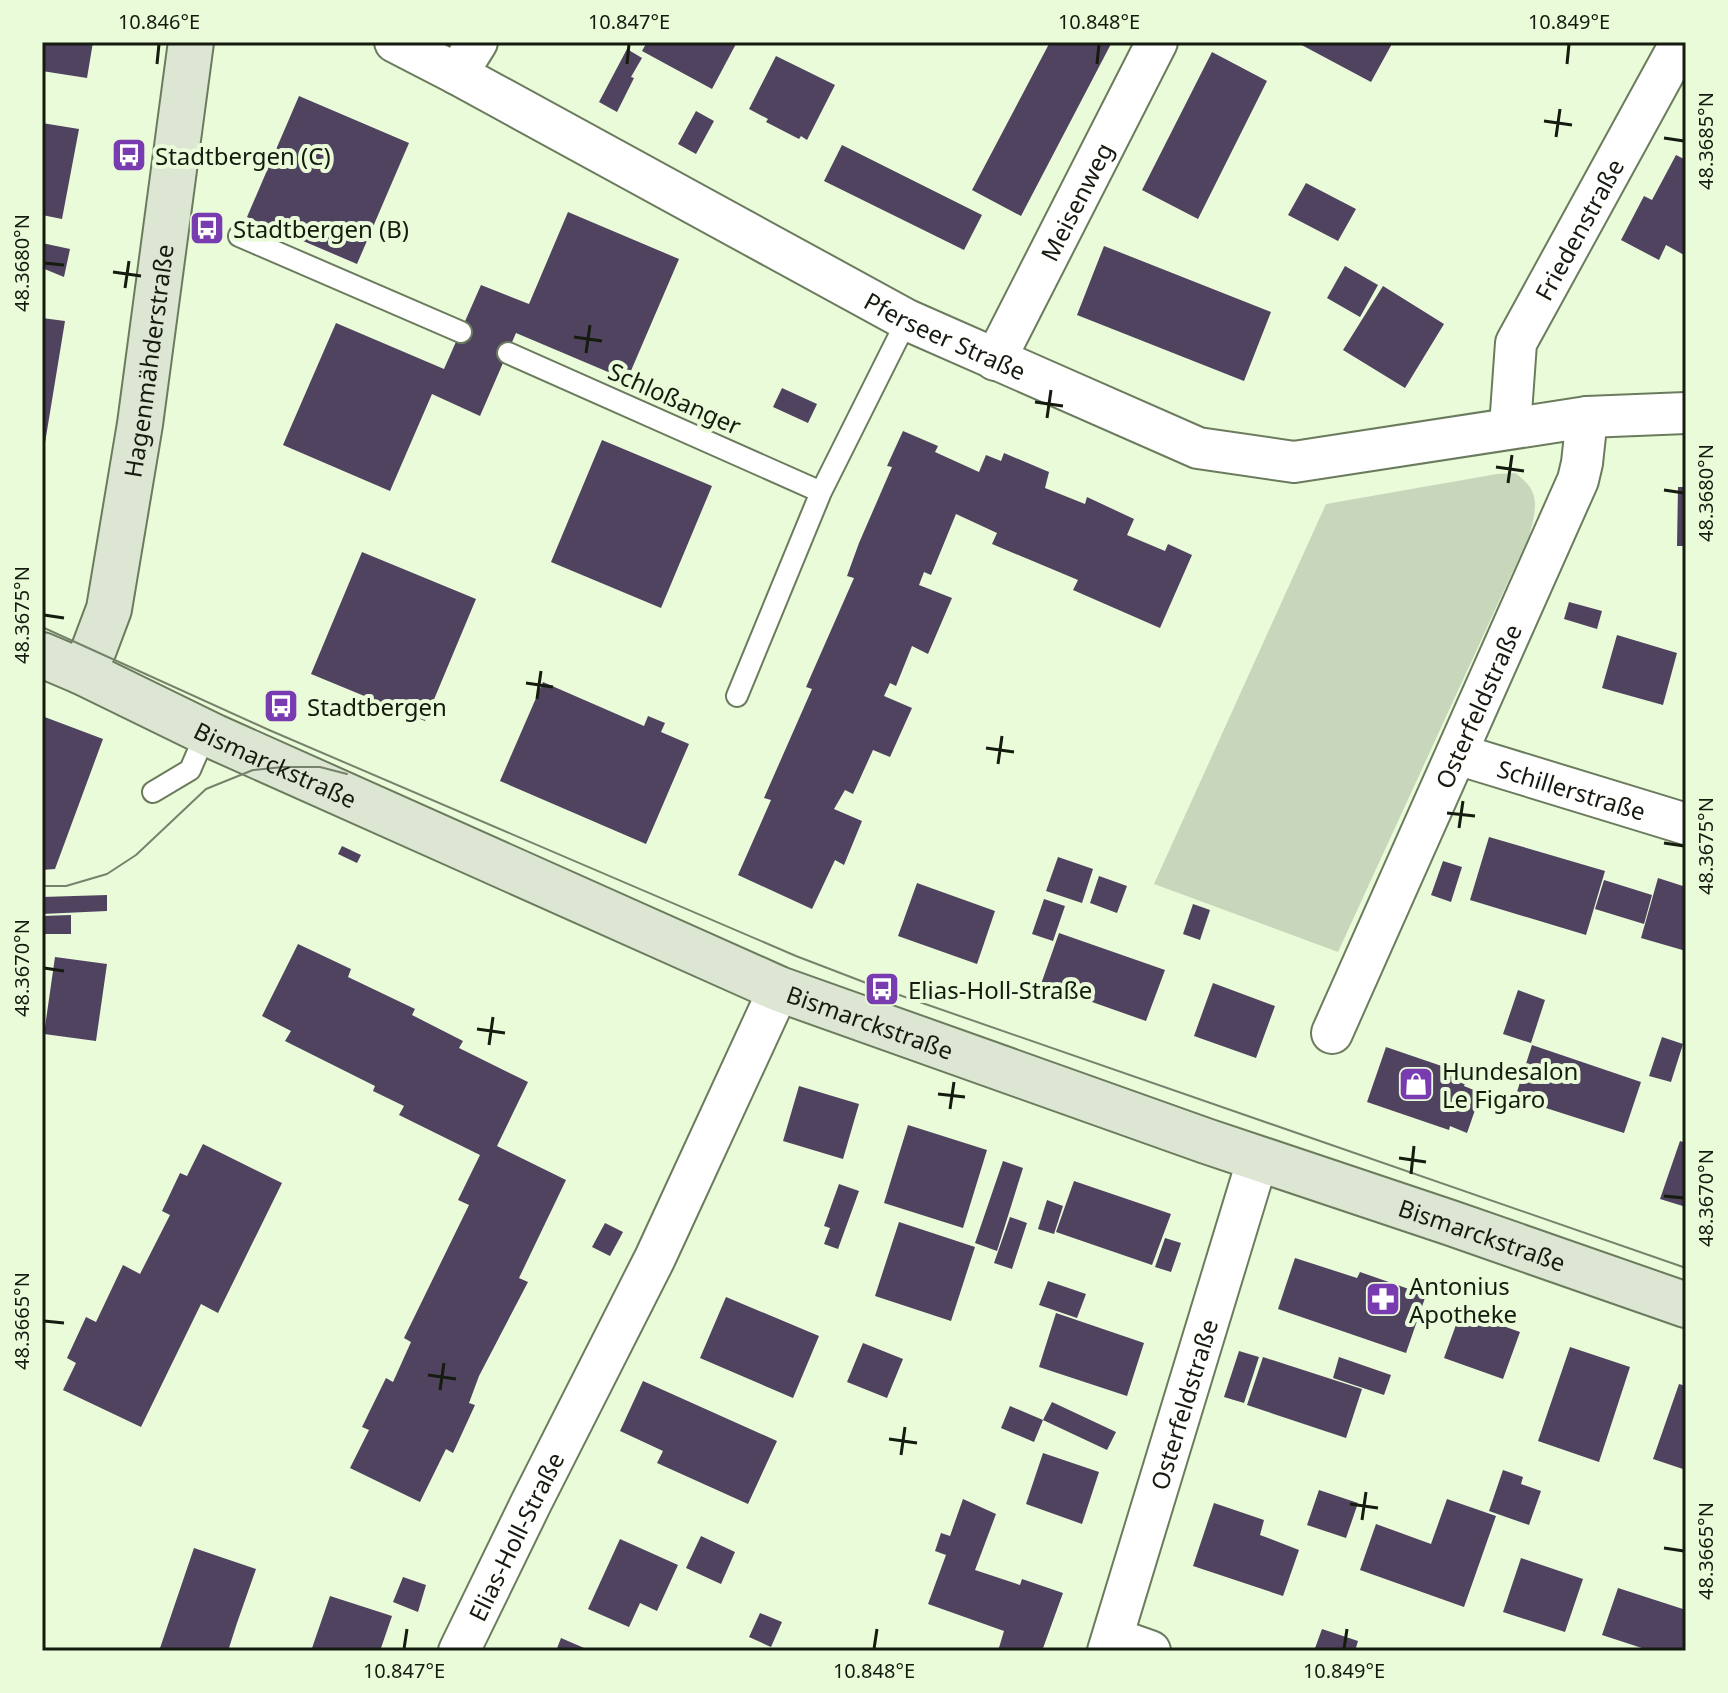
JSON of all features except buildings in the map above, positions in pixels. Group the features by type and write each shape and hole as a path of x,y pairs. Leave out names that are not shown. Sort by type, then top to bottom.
{"street":[{"name":"Hagenmähderstraße","path":"82,672 109,609 140,424 191,42"},
{"name":"Pferseer Straße","path":"395,42 467,58 907,320 1198,448 1294,462 1587,417 1686,413"},
{"name":"Meisenweg","path":"995,360 1157,42"},
{"name":"Friedenstraße","path":"1510,427 1516,343 1681,42"},
{"name":"Osterfeldstraße","path":"1332,1033 1578,480 1587,417"},
{"name":"Bismarckstraße","path":"42,655 206,733 779,989 1087,1100 1686,1305"},
{"name":"Schillerstraße","path":"1457,754 1686,824"},
{"name":"Elias-Holl-Straße","path":"459,1651 655,1258 779,989"},
{"name":"Osterfeldstraße","path":"1110,1644 1258,1158"},
{"path":"1110,1644 1150,1651"}],"lane":[{"path":"239,236 461,332"},
{"path":"737,696 821,492 907,320"},
{"name":"Schloßanger","path":"508,353 821,492"},
{"path":"153,792 190,770 206,733"}],"green space":[{"path":"1515,473 1529,486 1535,501 1529,536 1338,952 1154,884 1326,504"}],"tram line":[{"path":"42,627 269,730 796,956 882,989 1686,1268"},
{"path":"42,886 66,886 107,874 136,855 206,789 253,770 320,767 347,774"}],"place":[{"name":"Stadtbergen (C)","path":"129,155"},
{"name":"Stadtbergen (B)","path":"207,228"},
{"name":"Stadtbergen","path":"281,706"},
{"name":"Elias-Holl-Straße","path":"882,989"},
{"name":"Hundesalon Le Figaro","path":"1416,1084"},
{"name":"Antonius Apotheke","path":"1383,1299"}]}
